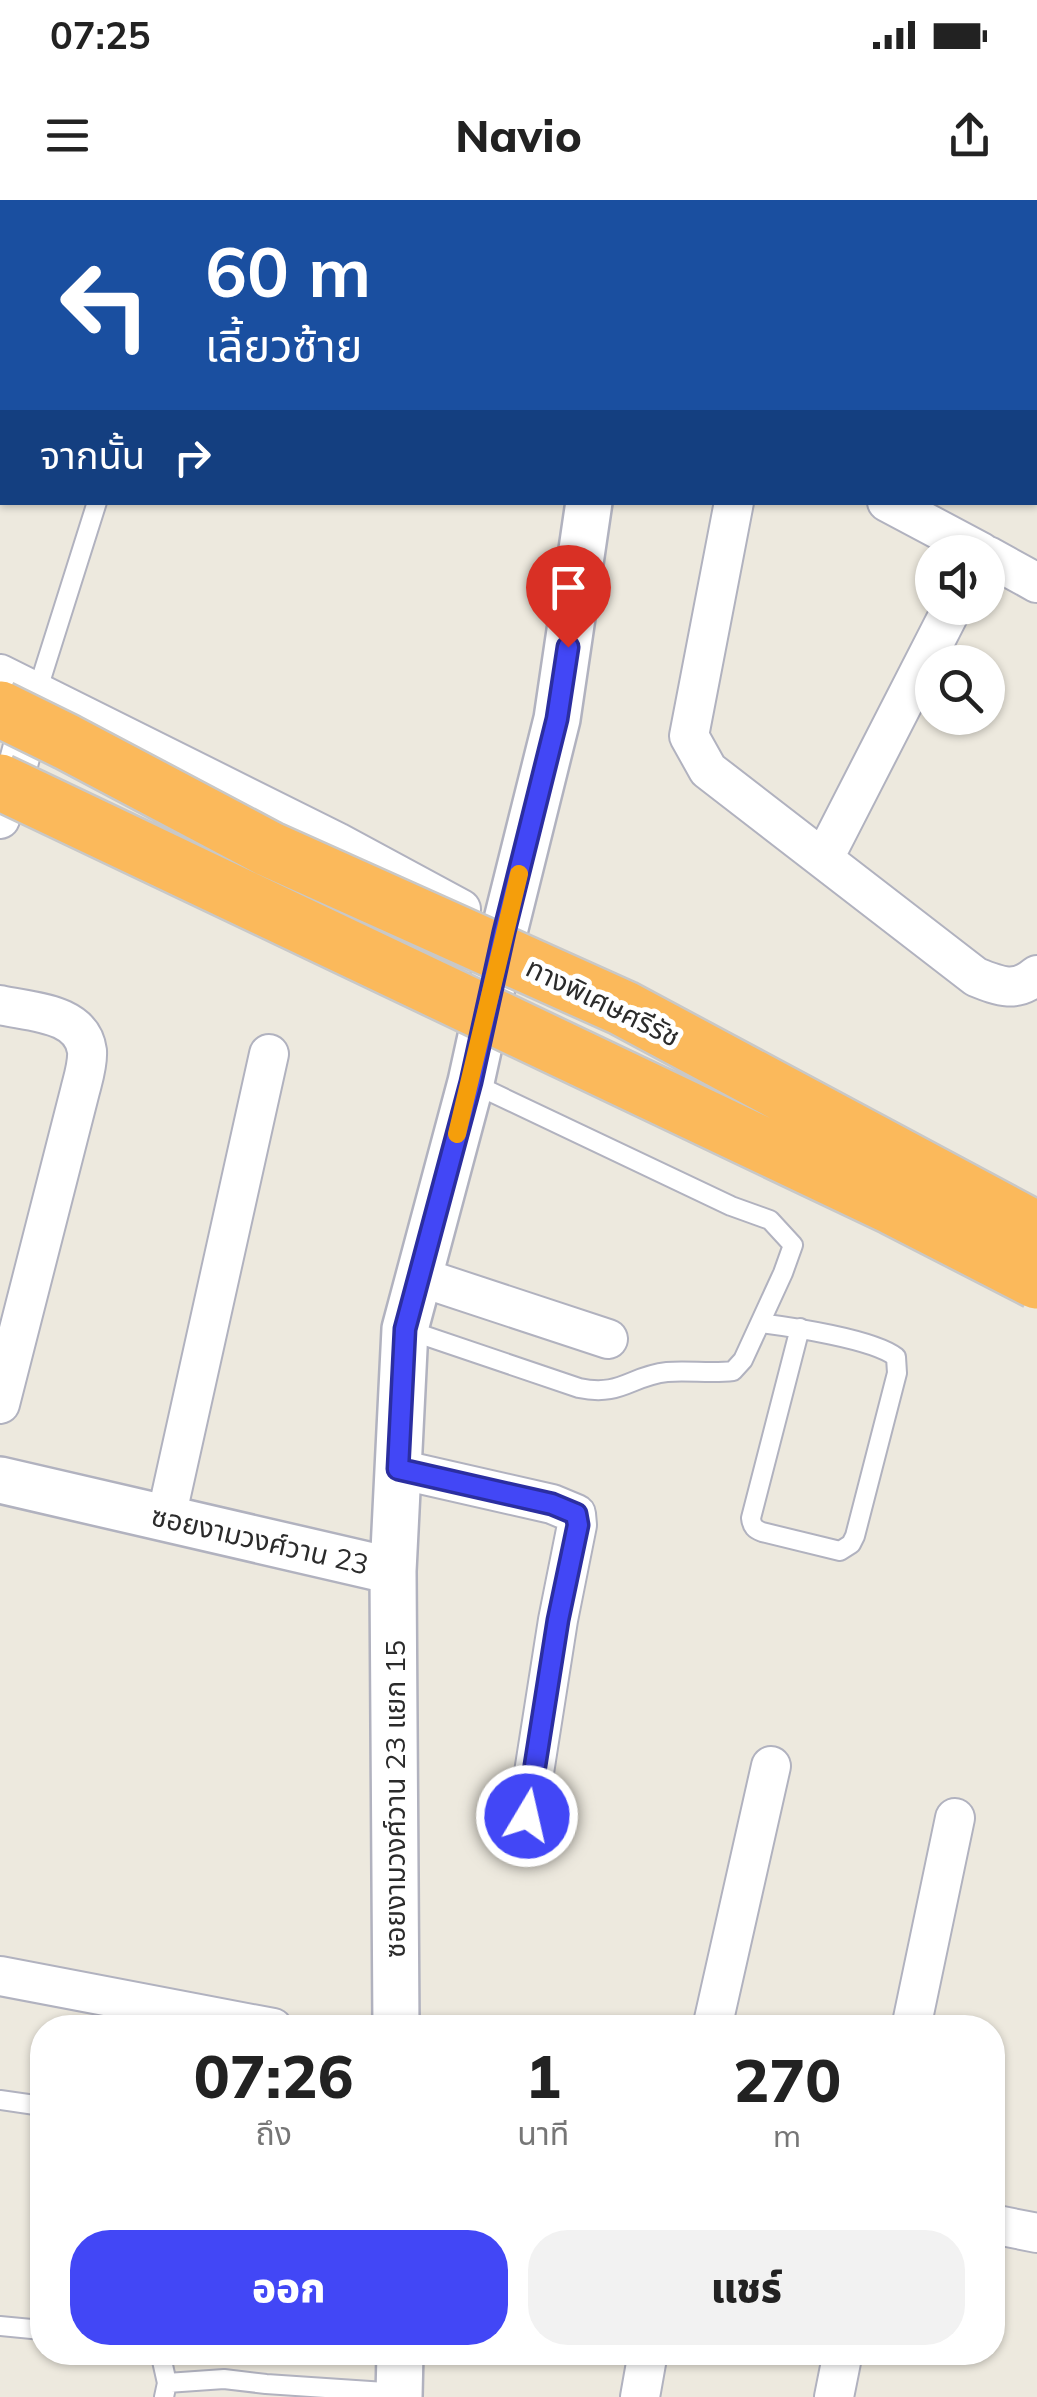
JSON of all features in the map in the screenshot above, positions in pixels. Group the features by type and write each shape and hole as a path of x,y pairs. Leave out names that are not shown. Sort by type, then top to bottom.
{"highway":[{"name":"ทางพิเศษศรีรัช","path":"18,700 68,742 269,849 623,1008 1037,1230"},
{"path":"0,782 893,1207 1037,1281"}],"street":[{"name":"ซอยงามวงศ์วาน 23","path":"0,1480 392,1571 405,1329 471,1082 557,719 589,505"},
{"path":"733,505 689,736 708,770 976,977 998,986 1024,986 1037,975"},
{"path":"894,505 949,535"},
{"path":"1005,565 1037,582"},
{"path":"824,858 943,625"},
{"path":"0,674 18,700 337,842 696,1038 1037,1203"},
{"path":"0,818 15,776 18,700"},
{"path":"0,1005 63,1019 82,1034 88,1054 0,1404"},
{"path":"166,1518 269,1054"},
{"path":"420,1277 608,1339"},
{"path":"398,1469 552,1504 576,1514 578,1525 558,1620 527,1816"},
{"name":"ซอยงามวงศ์วาน 23 แยก 15","path":"392,1571 396,2015"},
{"path":"715,2015 770,1766"},
{"path":"913,2015 955,1818"},
{"path":"0,1976 205,2015"},
{"path":"1005,2227 1037,2233"},
{"path":"640,2397 646,2365"},
{"path":"834,2397 840,2365"}],"lane":[{"path":"18,700 96,505"},
{"path":"405,1329 596,1392 608,1392 663,1372 733,1371 740,1366 793,1244 770,1220 732,1206 471,1082"},
{"path":"760,1323 800,1328 884,1349 892,1353 898,1364 856,1536 852,1544 840,1551 762,1532 752,1524 800,1328"},
{"path":"0,2100 30,2104"},
{"path":"0,2326 30,2329"},
{"path":"162,2365 166,2390 224,2380 266,2384 400,2381"}],"slow traffic":[{"path":"457,1134 519,874"}],"route":[{"path":"527,1816 558,1620 578,1525 576,1514 568,1508 398,1469 405,1329 471,1082 557,719 568,647"}]}
